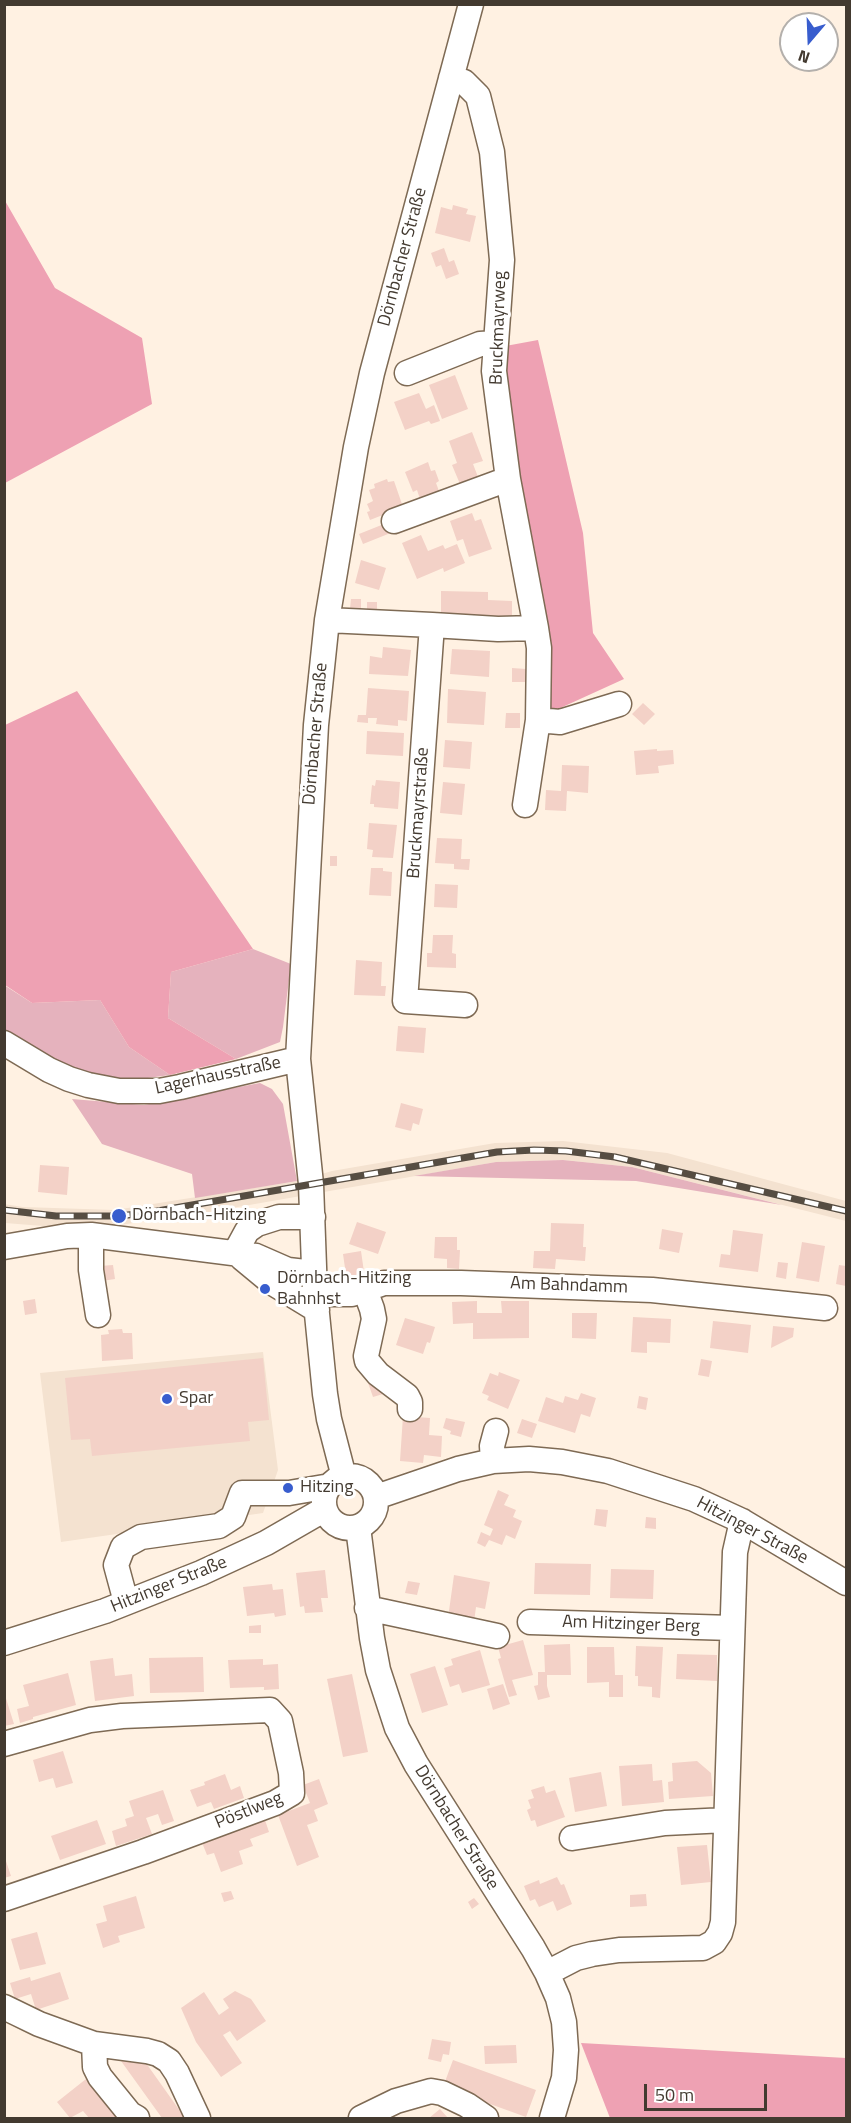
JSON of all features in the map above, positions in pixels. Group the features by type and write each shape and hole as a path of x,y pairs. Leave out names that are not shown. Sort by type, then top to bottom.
{"street":[{"name":"Dörnbacher Straße","path":"333,1491 329,1419 316,1292 313,1217 298,1059 312,769 327,620 348,486 372,373 471,4"},
{"name":"Bruckmayrweg","path":"451,78 464,82 478,96 492,152 502,260 494,371 508,479 536,628"},
{"path":"408,373 480,344 495,342"},
{"path":"394,521 508,479"},
{"path":"327,620 498,629 536,628 539,648 538,720 525,805"},
{"name":"Bruckmayrstraße","path":"432,625 405,1001 465,1005"},
{"path":"538,720 560,722 619,704"},
{"name":"Lagerhausstraße","path":"4,1043 49,1070 69,1079 119,1091 180,1087 298,1059"},
{"path":"313,1217 279,1217 257,1224 247,1231 235,1253 271,1282 316,1292"},
{"path":"91,1235 91,1270 98,1315"},
{"name":"Am Bahndamm","path":"4,1247 67,1236 91,1235 235,1253 262,1258 295,1272 316,1292 340,1295 364,1290 384,1282 570,1286 662,1291 825,1308"},
{"path":"364,1290 374,1319 366,1356 367,1361 378,1374 407,1396 410,1409"},
{"path":"493,1461 492,1446 496,1431"},
{"name":"Hitzinger Straße","path":"376,1497 458,1469 493,1461 529,1459 562,1462 608,1471 694,1499 742,1521 846,1583"},
{"path":"126,1602 116,1565 123,1547 141,1537 219,1526 233,1517 242,1493 333,1491 362,1479 371,1486 376,1497 371,1518 358,1527 342,1526 329,1516 333,1491"},
{"name":"Hitzinger Straße","path":"4,1643 65,1625 240,1556 333,1491"},
{"path":"547,1973 576,1958 592,1954 620,1950 703,1948 714,1942 720,1933 723,1922 735,1552 742,1521"},
{"name":"Dörnbacher Straße","path":"358,1527 367,1608 378,1670 397,1728 416,1764 547,1973 558,1998 564,2022 566,2050 564,2079 552,2118"},
{"path":"367,1608 497,1636"},
{"name":"Am Hitzinger Berg","path":"530,1622 732,1628"},
{"name":"Pöstlweg","path":"4,1744 90,1720 122,1716 270,1710 280,1721 291,1773 292,1793 275,1803 143,1852 4,1899"},
{"path":"572,1838 665,1823 726,1820"},
{"path":"4,2007 39,2024 94,2044 158,2054 169,2061 177,2073 198,2118"},
{"path":"94,2044 95,2067 100,2077 130,2114 137,2118"},
{"path":"361,2118 396,2101 431,2091 442,2093 467,2105 486,2118"}],"shaded area":[{"path":"4,199 55,288 142,338 152,404 5,483"},
{"path":"538,340 583,533 593,633 624,679 545,715 549,632 509,457 500,347"},
{"path":"77,691 253,949 171,972 168,1018 236,1059 170,1075 129,1047 100,1000 32,1003 5,985 5,725"},
{"path":"253,949 291,964 283,1027 280,1042 236,1059 168,1018 171,972"},
{"path":"4,985 32,1003 100,1000 129,1047 170,1075 118,1082 74,1072 5,1032"},
{"path":"260,1083 272,1089 283,1104 297,1181 195,1198 192,1174 102,1144 72,1099 144,1105"},
{"path":"563,1141 667,1153 846,1201 846,1221 632,1167 563,1160 496,1162 209,1212 113,1226 43,1226 5,1223 4,1204 23,1207 115,1210 297,1181 332,1171 495,1143"},
{"path":"563,1160 632,1167 782,1205 636,1181 414,1176 496,1162"},
{"path":"263,1352 278,1470 263,1513 61,1542 40,1373"},
{"path":"581,2043 846,2058 846,2118 610,2118"}],"building":[{"path":"453,205 468,209 466,214 476,216 470,242 435,233 441,207 452,210"},
{"path":"444,248 449,262 454,260 459,274 446,279 441,265 436,267 431,253"},
{"path":"455,375 468,409 442,419 429,385"},
{"path":"419,393 426,409 434,405 440,421 431,424 429,421 405,430 394,402"},
{"path":"472,432 483,461 473,464 478,477 460,484 452,465 457,463 449,441"},
{"path":"428,462 431,471 435,470 439,481 436,483 439,491 420,499 417,490 413,492 405,472"},
{"path":"387,479 388,482 394,481 403,507 370,520 367,504 373,501 369,490 375,488 374,484"},
{"path":"472,513 475,521 481,519 492,549 469,557 463,539 457,541 450,521"},
{"path":"389,522 393,532 363,544 359,534"},
{"path":"421,535 428,551 443,545 445,549 457,544 465,563 444,572 443,568 417,579 402,543"},
{"path":"361,560 386,568 379,590 355,583"},
{"path":"441,591 488,592 488,600 512,601 512,618 441,615"},
{"path":"351,599 361,599 361,609 350,609"},
{"path":"367,602 377,602 377,609 367,609"},
{"path":"383,647 411,650 408,676 369,674 370,656 382,658"},
{"path":"452,649 490,651 489,677 450,674"},
{"path":"512,668 526,669 526,682 512,682"},
{"path":"368,688 409,691 407,721 398,720 398,726 376,724 377,718 368,718 368,723 357,722 358,715 366,715"},
{"path":"448,689 486,692 484,725 447,723"},
{"path":"643,703 655,714 644,725 632,714"},
{"path":"506,713 520,713 520,728 505,728"},
{"path":"367,731 404,733 403,756 366,754"},
{"path":"445,740 472,742 470,769 443,767"},
{"path":"657,749 657,751 673,750 674,764 658,766 659,773 636,775 634,751"},
{"path":"562,765 589,766 588,793 567,791 566,811 545,810 546,790 561,791"},
{"path":"376,780 400,782 398,809 374,807 374,804 370,804 372,785 375,786"},
{"path":"443,782 465,784 462,815 440,813"},
{"path":"369,823 397,825 393,858 372,857 373,850 367,849"},
{"path":"437,838 462,839 461,859 470,859 469,870 454,869 454,864 435,863"},
{"path":"330,856 337,856 337,866 330,866"},
{"path":"371,868 383,868 383,871 392,872 391,896 369,895"},
{"path":"435,884 458,885 457,908 434,907"},
{"path":"433,935 453,935 452,953 456,954 456,968 427,967 427,953 432,953"},
{"path":"356,960 382,962 381,986 386,986 385,996 354,995"},
{"path":"398,1026 426,1028 424,1053 396,1051"},
{"path":"401,1103 423,1109 419,1125 413,1123 411,1131 395,1127"},
{"path":"40,1165 69,1167 67,1195 38,1192"},
{"path":"357,1222 386,1232 378,1254 349,1244"},
{"path":"551,1223 584,1224 585,1261 556,1259 555,1269 533,1268 534,1251 550,1251"},
{"path":"662,1229 683,1233 679,1253 659,1249"},
{"path":"733,1230 763,1234 758,1272 719,1267 721,1254 730,1255"},
{"path":"435,1237 457,1237 457,1250 460,1250 459,1269 447,1268 447,1259 434,1258"},
{"path":"802,1242 825,1246 819,1282 796,1278"},
{"path":"361,1251 365,1279 347,1282 343,1254"},
{"path":"778,1262 788,1263 786,1279 776,1277"},
{"path":"113,1265 115,1279 102,1281 100,1266"},
{"path":"839,1265 846,1266 846,1286 836,1284"},
{"path":"35,1299 37,1313 25,1315 23,1301"},
{"path":"477,1301 477,1313 502,1313 501,1301 529,1301 529,1338 473,1339 473,1323 453,1324 452,1302"},
{"path":"572,1313 597,1313 596,1339 572,1338"},
{"path":"633,1317 671,1319 670,1343 647,1342 647,1353 631,1352"},
{"path":"405,1318 435,1327 430,1343 427,1342 423,1354 396,1345"},
{"path":"713,1321 751,1325 748,1353 710,1348"},
{"path":"773,1326 794,1328 793,1337 771,1348"},
{"path":"122,1329 123,1333 132,1333 133,1359 102,1361 101,1335 109,1334 108,1330"},
{"name":"Spar","path":"263,1358 269,1420 248,1422 250,1441 92,1456 90,1439 71,1440 65,1378"},
{"path":"701,1359 712,1361 709,1377 698,1375"},
{"path":"499,1372 520,1380 508,1409 487,1400 489,1396 482,1393 490,1373 498,1376"},
{"path":"377,1377 383,1394 373,1397 367,1380"},
{"path":"581,1393 596,1398 590,1417 581,1414 575,1433 538,1421 546,1397 563,1403 565,1396 578,1400"},
{"path":"639,1396 648,1398 646,1410 637,1408"},
{"path":"403,1416 430,1418 429,1435 442,1436 441,1457 424,1455 423,1463 400,1461"},
{"path":"446,1418 465,1422 461,1437 450,1434 451,1431 443,1428"},
{"path":"522,1419 537,1424 532,1438 517,1433"},
{"path":"498,1490 509,1495 504,1505 516,1510 513,1517 522,1521 515,1539 506,1535 502,1545 489,1540 485,1547 477,1543 481,1532 490,1536 493,1529 484,1525"},
{"path":"596,1509 608,1510 606,1527 594,1525"},
{"path":"646,1517 656,1518 656,1529 645,1528"},
{"path":"535,1563 591,1564 590,1595 534,1594"},
{"path":"611,1569 654,1570 653,1599 610,1598"},
{"path":"325,1570 328,1598 321,1598 323,1612 305,1613 304,1606 300,1607 296,1573"},
{"path":"454,1575 490,1582 485,1609 476,1607 474,1622 448,1618"},
{"path":"408,1581 420,1583 417,1595 405,1593"},
{"path":"272,1584 273,1590 283,1589 286,1615 275,1617 274,1613 247,1616 243,1587"},
{"path":"261,1625 261,1633 249,1633 249,1626"},
{"path":"523,1640 533,1675 512,1680 517,1695 509,1697 498,1659 501,1658 498,1647"},
{"path":"570,1644 571,1675 547,1675 550,1697 538,1700 534,1686 538,1685 538,1672 545,1672 544,1645"},
{"path":"636,1646 663,1647 660,1698 652,1697 652,1687 638,1686 638,1676 635,1676"},
{"path":"587,1647 614,1647 615,1675 623,1675 623,1697 609,1697 609,1682 587,1683"},
{"path":"480,1650 490,1685 462,1693 459,1684 450,1687 444,1668 453,1665 451,1659"},
{"path":"677,1654 717,1655 717,1681 676,1679"},
{"path":"203,1657 204,1692 150,1693 149,1658"},
{"path":"113,1658 115,1676 132,1674 134,1696 95,1701 90,1661"},
{"path":"263,1659 263,1665 278,1664 279,1689 230,1688 228,1660"},
{"path":"435,1666 448,1705 422,1713 410,1674"},
{"path":"68,1673 76,1705 20,1723 17,1709 29,1706 23,1685"},
{"path":"352,1674 368,1752 343,1757 327,1679"},
{"path":"503,1684 510,1704 493,1710 487,1689"},
{"path":"4,1692 14,1724 4,1726"},
{"path":"63,1751 73,1783 56,1788 53,1778 39,1782 33,1760"},
{"path":"697,1761 711,1773 713,1796 669,1799 668,1782 673,1781 672,1763"},
{"path":"652,1764 653,1781 662,1780 664,1802 622,1806 619,1766"},
{"path":"601,1772 607,1806 575,1812 569,1778"},
{"path":"225,1774 231,1790 240,1786 244,1798 214,1809 211,1802 197,1807 190,1790"},
{"path":"319,1779 328,1804 314,1810 318,1821 307,1825 319,1857 297,1866 278,1815 310,1803 303,1785"},
{"path":"544,1786 546,1793 555,1790 565,1817 537,1827 535,1820 531,1821 527,1810 531,1808 528,1800 534,1798 531,1790"},
{"path":"163,1790 174,1821 162,1825 158,1814 146,1818 152,1834 116,1846 112,1831 127,1826 125,1819 134,1816 129,1801"},
{"path":"264,1817 269,1832 250,1839 253,1846 239,1851 243,1864 221,1872 214,1853 207,1855 201,1840"},
{"path":"97,1820 106,1844 60,1860 51,1836"},
{"path":"707,1845 711,1882 681,1885 677,1847"},
{"path":"4,1855 11,1876 4,1878"},
{"path":"557,1877 561,1885 564,1884 572,1904 557,1911 553,1901 539,1907 535,1899 530,1901 524,1886 539,1880 540,1884"},
{"path":"231,1891 234,1899 224,1902 221,1893"},
{"path":"646,1894 647,1906 630,1907 630,1895"},
{"path":"136,1896 145,1928 118,1936 120,1942 103,1948 96,1924 107,1921 103,1906"},
{"path":"474,1898 479,1904 472,1909 468,1902"},
{"path":"37,1932 46,1964 20,1970 11,1939"},
{"path":"60,1972 69,1999 36,2010 31,1994 15,1999 10,1983 30,1977 31,1981"},
{"path":"235,1991 251,1999 266,2021 237,2041 230,2031 223,2035 242,2063 221,2077 196,2042 181,2008 204,1992 219,2015 229,2008 223,1999"},
{"path":"432,2039 451,2042 449,2055 443,2054 441,2062 428,2059"},
{"path":"516,2045 517,2063 485,2064 484,2046"},
{"path":"128,2056 141,2056 185,2118 162,2118 121,2061"},
{"path":"453,2060 536,2090 526,2117 443,2087"},
{"path":"86,2079 121,2118 89,2118 83,2111 70,2118 57,2102"},
{"path":"440,2109 448,2118 429,2118"}],"railway":[{"path":"4,1210 56,1216 119,1216 146,1213 497,1152 534,1150 615,1157 846,1211"}],"place":[{"name":"Dörnbach-Hitzing","path":"119,1216"},
{"name":"Dörnbach-Hitzing Bahnhst","path":"265,1289"},
{"name":"Spar","path":"167,1399"},
{"name":"Hitzing","path":"288,1488"}]}
